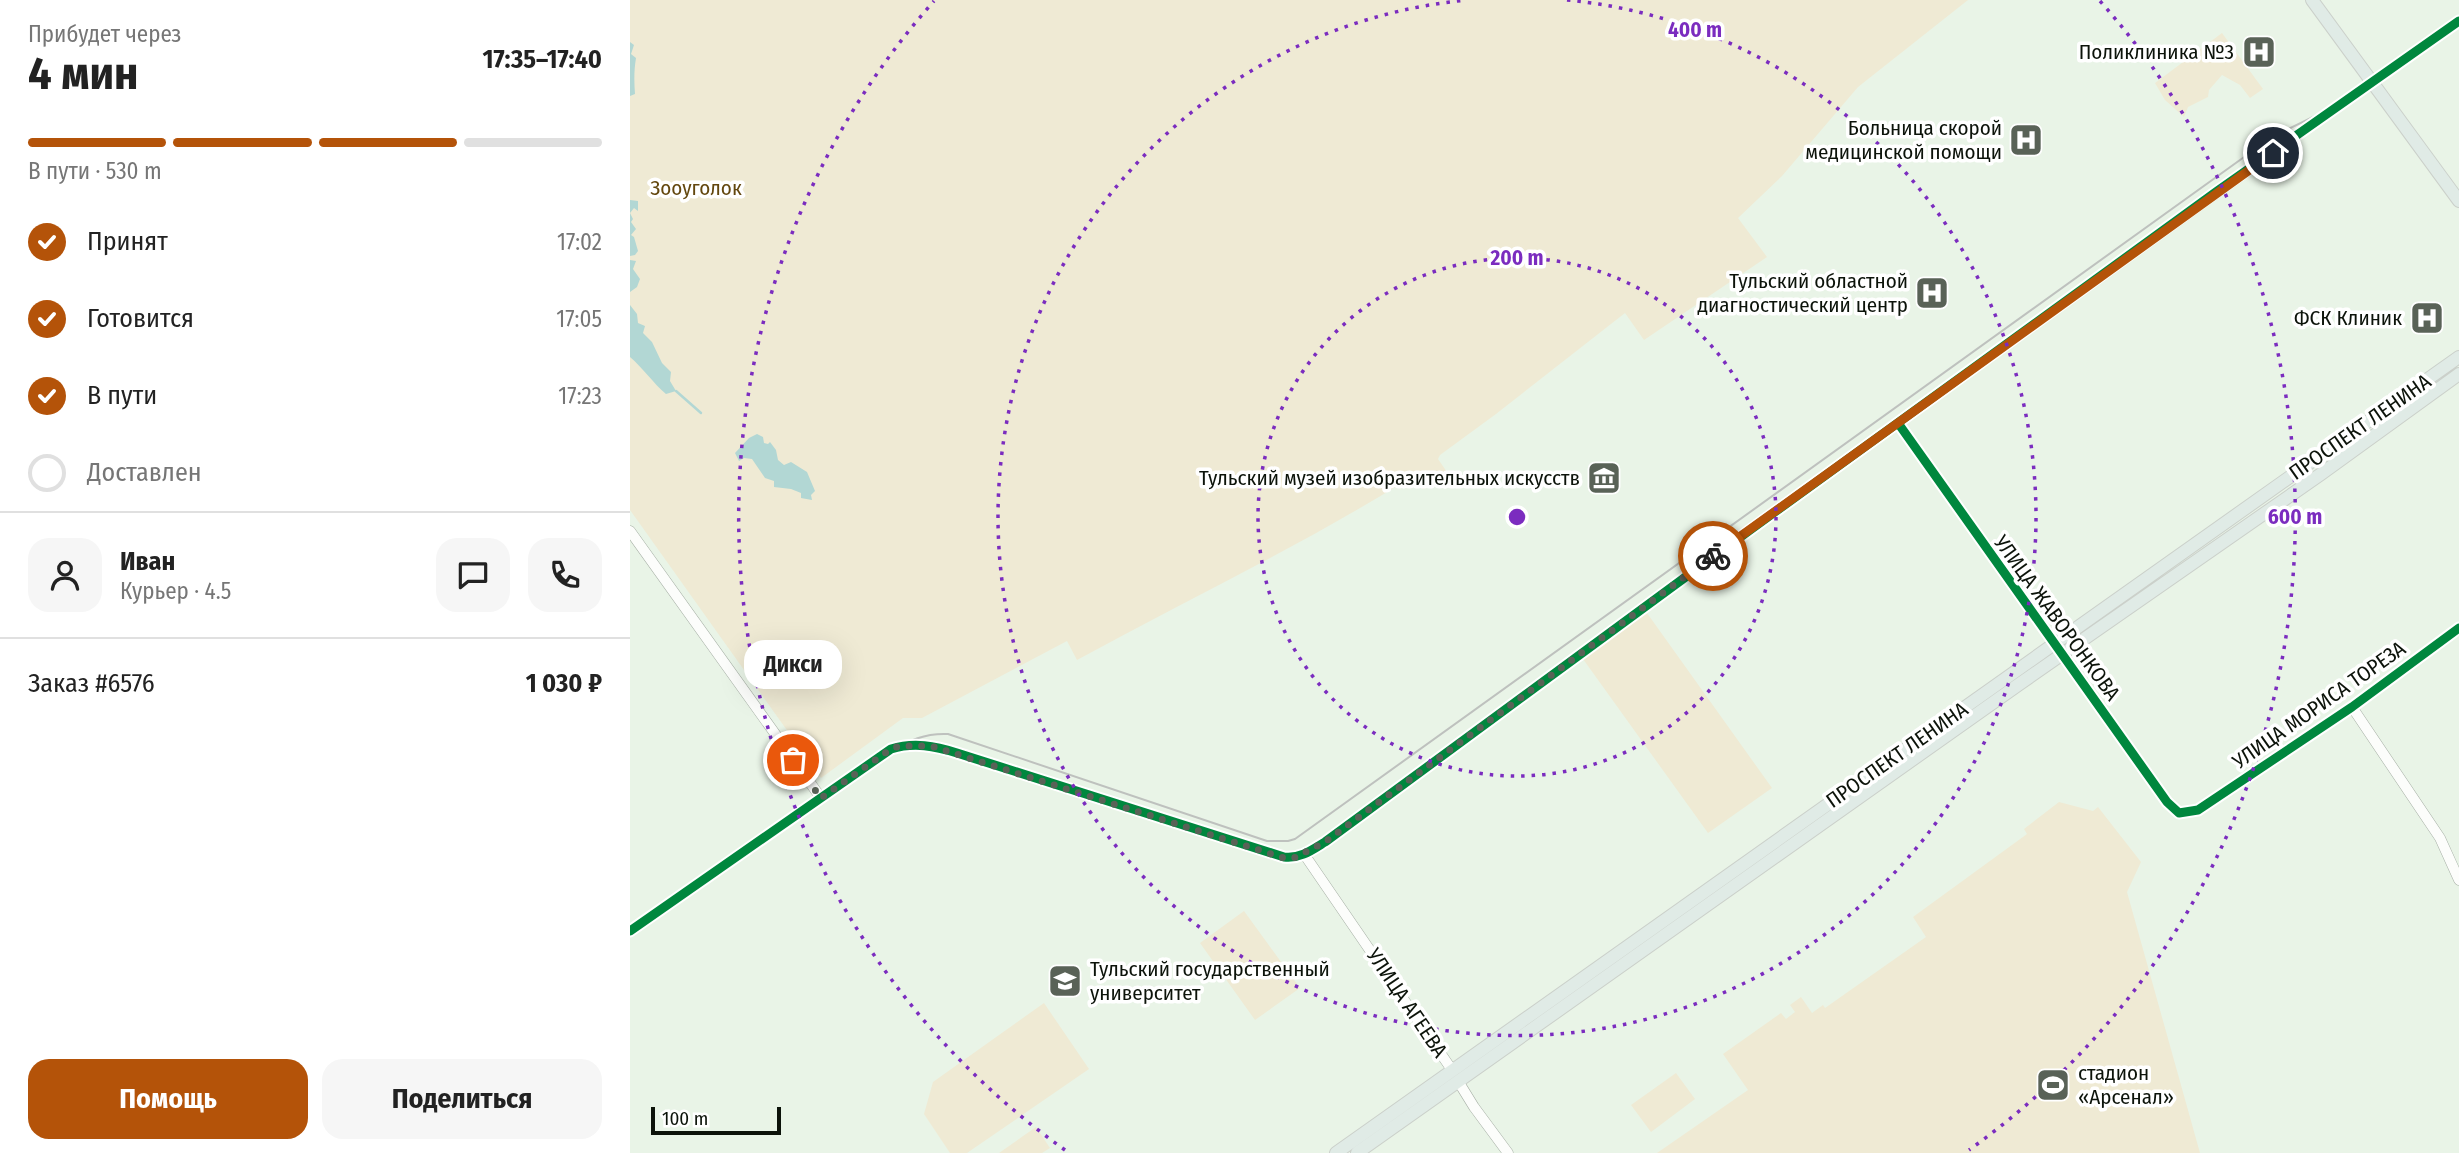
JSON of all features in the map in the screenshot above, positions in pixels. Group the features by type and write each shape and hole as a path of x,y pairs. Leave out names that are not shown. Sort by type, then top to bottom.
{"main road":[{"path":"2312,0 2459,201"},
{"name":"ПРОСПЕКТ ЛЕНИНА","path":"1336,1153 1455,1076 2058,649 2459,357"},
{"name":"ПРОСПЕКТ ЛЕНИНА","path":"2058,649 2321,474 2459,374"},
{"name":"ПРОСПЕКТ ЛЕНИНА","path":"1357,1153 1455,1076"}],"street":[{"path":"630,931 891,749 900,746 931,746 1284,858 1304,854 1345,827 2216,192 2459,21"},
{"name":"УЛИЦА ЖАВОРОНКОВА","path":"1898,423 2167,802 2179,813 2198,810"},
{"path":"630,531 821,798"},
{"name":"УЛИЦА МОРИСА ТОРЕЗА","path":"2198,810 2352,707 2459,628"},
{"path":"2352,707 2440,838 2459,880"},
{"name":"УЛИЦА АГЕЕВА","path":"1304,854 1474,1107 1508,1153"}],"green space":[{"name":"Зооуголок","path":"630,0 1968,0 1858,87 1782,176 1738,218 1767,257 1644,340 1625,313 1440,455 1438,459 1447,472 1424,489 1405,481 1283,551 1077,660 1067,641 922,718 903,718 821,778 630,510"},
{"path":"2222,33 2263,89 2250,98 2240,85 2222,75 2209,90 2208,97 2188,107 2184,117 2165,100 2155,83"},
{"path":"1647,613 1772,788 1708,833 1583,659"},
{"path":"2059,802 2093,811 2098,807 2141,862 2127,892 2200,1153 1657,1153 1748,1090 1723,1054 1781,1013 1786,1019 1795,1012 1790,1005 1801,997 1812,1013 1823,1005 1825,1008 1926,937 1913,917 2027,834 2024,829"},
{"path":"1244,911 1300,988 1255,1020 1200,943"},
{"path":"1044,1003 1089,1069 967,1153 950,1153 924,1114 933,1082"},
{"path":"1676,1073 1695,1099 1651,1132 1631,1105"},
{"path":"1036,1127 1050,1148 1042,1153 999,1153"}],"water":[{"path":"630,42 634,45 631,54 636,58 635,94 630,96"},
{"path":"630,200 638,201 638,211 634,208 630,213"},
{"path":"630,213 633,219 631,222 636,229 631,235 638,251 630,256"},
{"path":"630,260 636,261 633,269 640,279 637,287 630,292"},
{"path":"630,305 637,314 638,323 645,326 643,333 671,372 670,381 676,391 666,394 630,357"},
{"path":"757,434 763,437 764,443 770,442 776,450 778,460 784,465 791,462 807,472 815,491 811,495 812,500 801,498 801,493 791,489 774,487 774,481 765,478 752,459 744,458 739,461 735,453 749,438"}],"waterway":[{"path":"676,391 701,413"}],"tram line":[{"path":"630,934 890,753 925,736 948,734 1267,841 1295,839 2272,137 2356,96 2459,25"}],"cycle path":[{"path":"630,931 891,749 908,746 949,751 1284,857 1306,853 1325,842 2216,192 2459,21"},
{"path":"1898,423 2167,802 2179,813 2198,810 2352,707 2459,628"}],"way so far":[{"path":"793,760 821,798 891,749 900,746 931,746 1284,858 1294,858 1325,842 1713,556"}],"place":[{"name":"Поликлиника №3","path":"2259,52"},
{"name":"Больница скорой медицинской помощи","path":"2026,140"},
{"name":"Тульский областной диагностический центр","path":"1932,293"},
{"name":"ФСК Клиник","path":"2427,318"},
{"name":"Тульский музей изобразительных искусств","path":"1604,478"},
{"name":"Дикси","path":"793,760"},
{"name":"Тульский государственный университет","path":"1065,981"},
{"name":"стадион «Арсенал»","path":"2053,1085"}],"route":[{"path":"1713,556 2273,153"}]}
